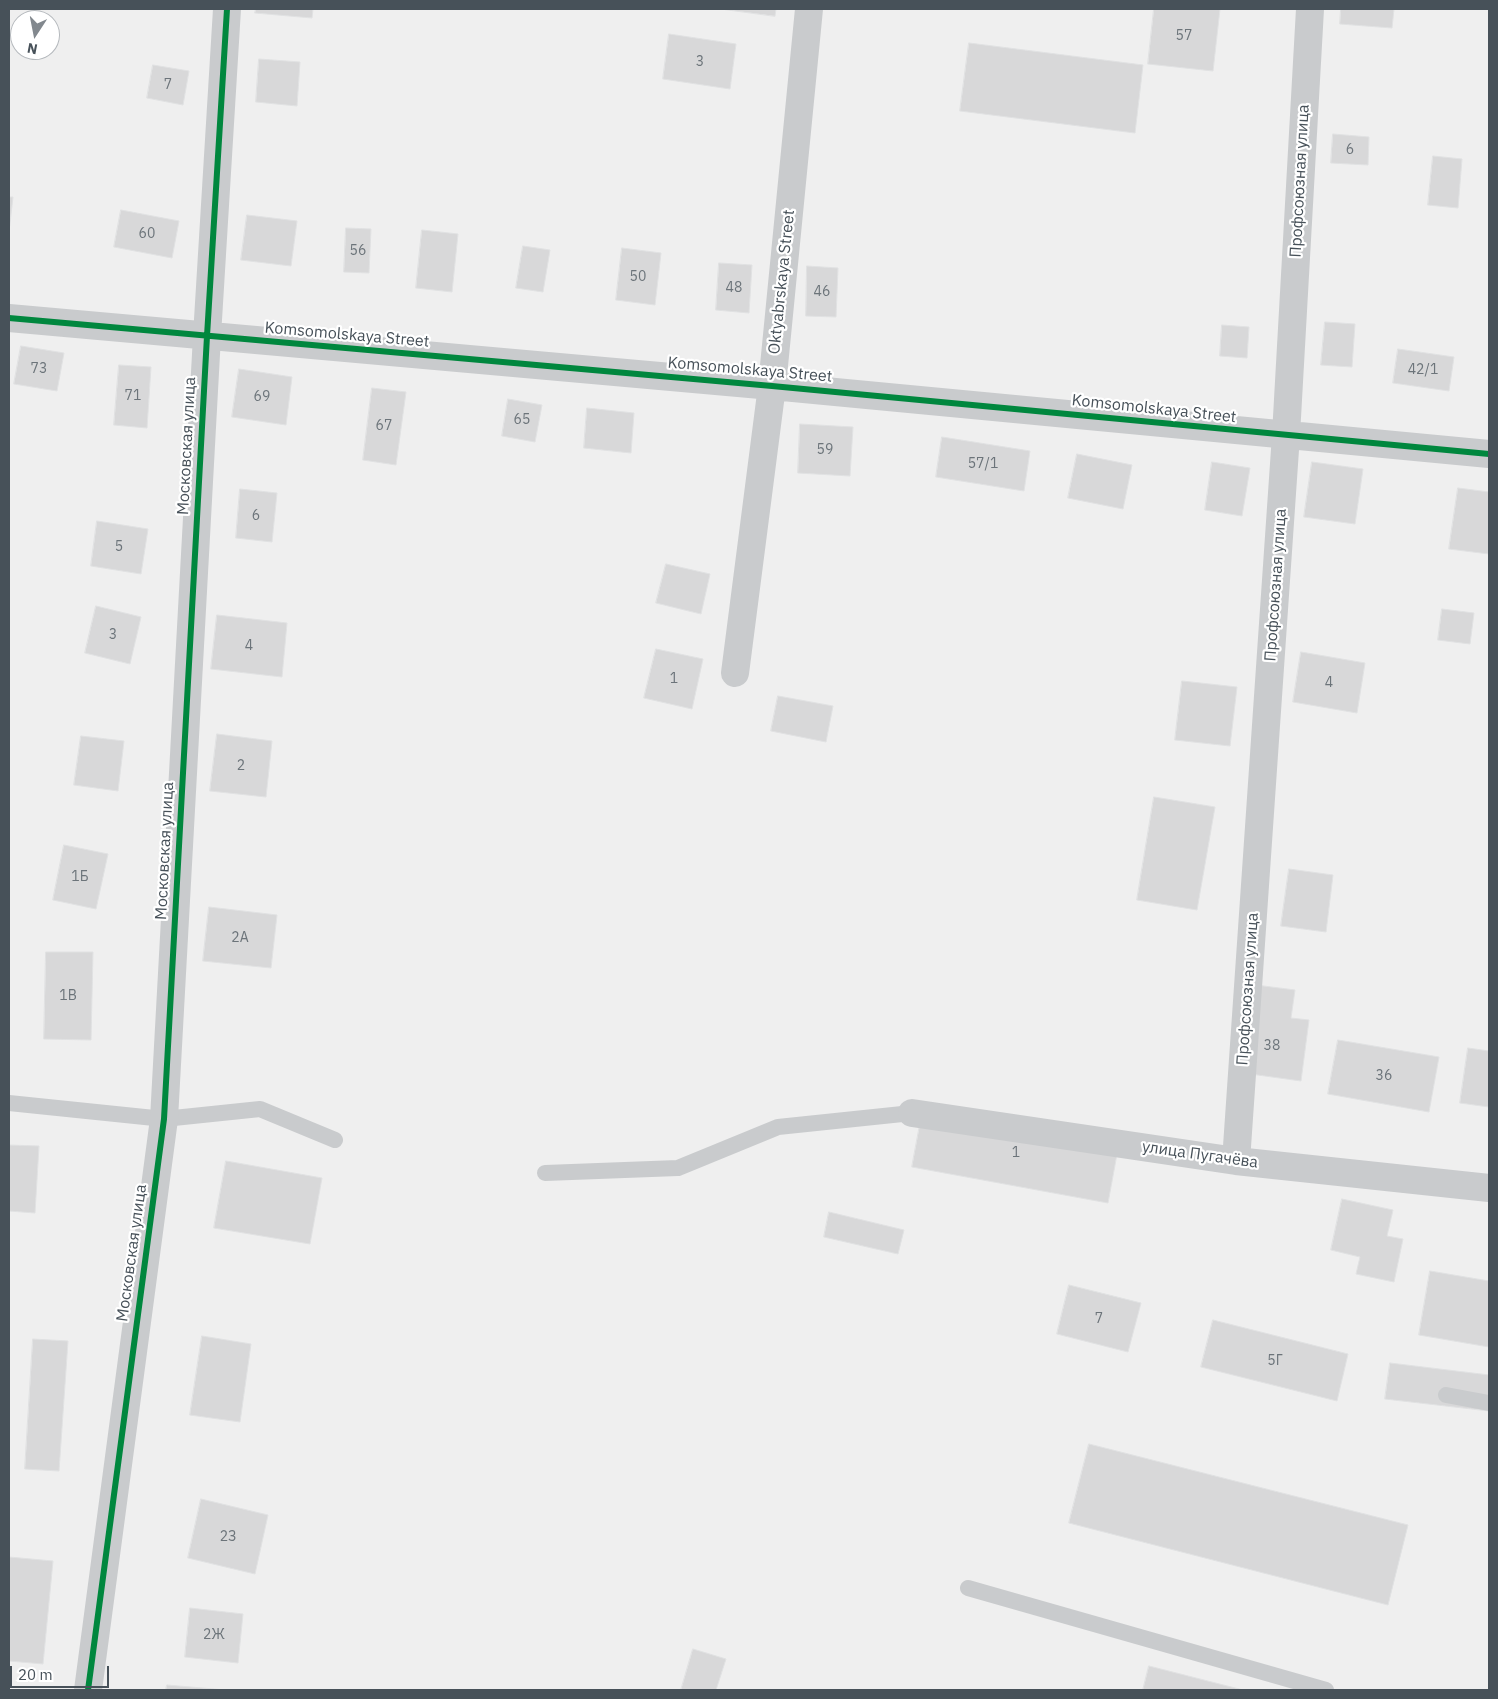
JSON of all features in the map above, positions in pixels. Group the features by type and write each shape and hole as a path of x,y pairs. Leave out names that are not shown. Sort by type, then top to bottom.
{"street":[{"name":"Московская улица","path":"88,1690 164,1119 227,9"},
{"name":"Oktyabrskaya Street","path":"734,673 772,386 809,9"},
{"name":"Профсоюзная улица","path":"1236,1161 1286,435 1310,9"},
{"name":"Komsomolskaya Street","path":"9,318 772,386 1489,454"},
{"name":"улица Пугачёва","path":"912,1113 1236,1161 1489,1188"}],"lane":[{"path":"9,1103 164,1119 260,1109 335,1140"},
{"path":"545,1173 678,1168 778,1127 912,1113"},
{"path":"1446,1395 1489,1403"},
{"path":"968,1588 1326,1690"}],"building":[{"path":"256,9 313,9 312,18 255,13"},
{"path":"721,9 776,9 775,16"},
{"path":"1154,9 1220,9 1213,71 1148,64"},
{"path":"1341,9 1394,9 1392,28 1340,24"},
{"path":"669,34 736,44 730,89 663,79"},
{"path":"969,43 1143,65 1135,133 960,111"},
{"path":"259,59 300,62 297,106 256,102"},
{"path":"153,65 189,71 183,105 147,98"},
{"path":"1333,134 1369,137 1368,165 1331,163"},
{"path":"1433,156 1462,159 1458,208 1428,205"},
{"path":"9,197 13,197 9,232"},
{"path":"121,210 179,221 172,258 114,247"},
{"path":"247,215 297,221 291,266 241,260"},
{"path":"346,228 371,229 369,273 344,272"},
{"path":"422,230 458,234 452,292 416,288"},
{"path":"523,246 550,250 543,292 516,288"},
{"path":"622,248 661,253 655,305 616,300"},
{"path":"719,263 752,265 749,313 716,310"},
{"path":"807,266 838,268 836,317 806,316"},
{"path":"1325,322 1355,324 1352,367 1321,365"},
{"path":"1222,325 1249,327 1247,358 1220,356"},
{"path":"21,346 64,353 57,391 14,384"},
{"path":"1398,349 1454,357 1449,391 1393,383"},
{"path":"119,365 151,367 147,428 114,425"},
{"path":"239,369 292,377 286,425 232,417"},
{"path":"372,388 406,392 396,465 363,460"},
{"path":"508,399 542,405 535,442 502,436"},
{"path":"587,408 634,413 631,453 584,448"},
{"path":"800,424 853,427 850,476 798,473"},
{"path":"942,437 1030,451 1024,491 936,477"},
{"path":"1077,454 1132,465 1123,509 1068,498"},
{"path":"1212,462 1250,468 1242,516 1205,510"},
{"path":"1312,462 1363,469 1355,524 1304,517"},
{"path":"1458,488 1489,492 1489,554 1449,549"},
{"path":"240,489 277,493 272,542 236,538"},
{"path":"97,521 148,529 141,574 91,566"},
{"path":"666,564 710,574 701,614 656,603"},
{"path":"96,606 141,617 130,664 85,653"},
{"path":"1442,609 1474,613 1470,644 1438,640"},
{"path":"217,615 287,623 282,677 211,669"},
{"path":"656,649 703,659 692,709 644,698"},
{"path":"1301,652 1365,663 1357,713 1293,702"},
{"path":"1182,681 1237,687 1230,746 1175,740"},
{"path":"778,696 833,706 826,742 771,731"},
{"path":"217,734 272,741 266,797 210,791"},
{"path":"81,736 124,741 118,791 74,785"},
{"path":"1154,797 1215,807 1197,910 1137,900"},
{"path":"64,845 108,854 96,909 53,900"},
{"path":"1289,869 1333,875 1326,932 1281,926"},
{"path":"209,907 277,915 271,968 203,961"},
{"path":"46,952 93,952 91,1040 44,1039"},
{"path":"1248,984 1295,990 1291,1018 1309,1020 1301,1081 1236,1072"},
{"path":"1338,1040 1439,1057 1429,1112 1328,1094"},
{"path":"1468,1048 1489,1051 1489,1107 1460,1103"},
{"path":"924,1103 1120,1138 1108,1203 912,1167"},
{"path":"9,1145 39,1146 35,1213 9,1211"},
{"path":"226,1161 322,1178 310,1244 214,1228"},
{"path":"1342,1199 1393,1210 1387,1236 1403,1239 1394,1282 1356,1274 1360,1257 1331,1250"},
{"path":"829,1212 904,1230 898,1254 824,1237"},
{"path":"1430,1271 1489,1281 1489,1347 1419,1335"},
{"path":"1069,1285 1141,1303 1128,1352 1057,1334"},
{"path":"1213,1320 1348,1354 1337,1401 1201,1367"},
{"path":"202,1336 251,1344 240,1422 190,1415"},
{"path":"33,1339 68,1341 59,1471 25,1469"},
{"path":"1390,1363 1489,1375 1489,1411 1385,1399"},
{"path":"1089,1444 1408,1525 1388,1605 1069,1523"},
{"path":"201,1499 268,1515 255,1574 188,1558"},
{"path":"9,1557 53,1561 43,1664 9,1661"},
{"path":"190,1608 243,1614 238,1663 185,1657"},
{"path":"693,1649 726,1659 716,1690 681,1690"},
{"path":"1149,1666 1243,1690 1143,1690"},
{"path":"167,1685 226,1690 166,1690"}],"cycle path":[{"path":"88,1690 164,1119 227,9"},
{"path":"9,318 772,386 1489,454"}]}
